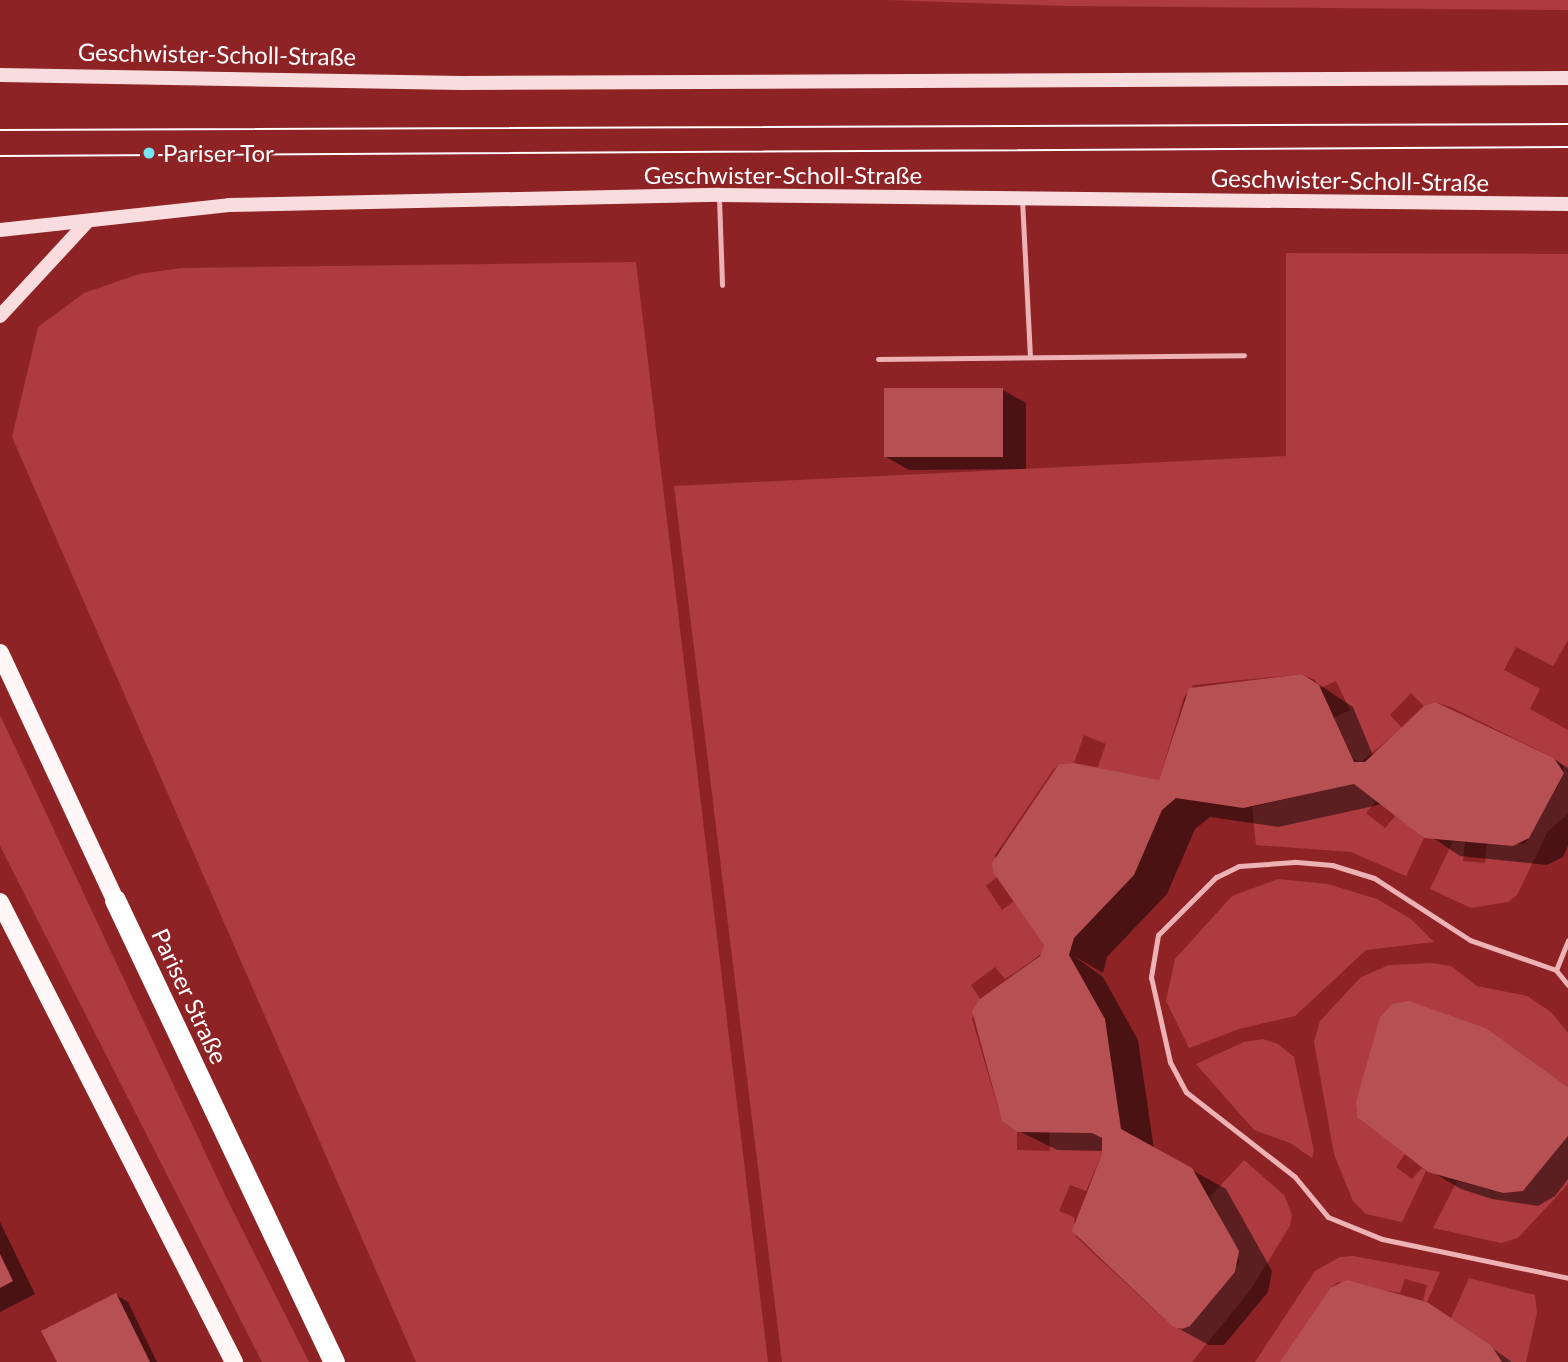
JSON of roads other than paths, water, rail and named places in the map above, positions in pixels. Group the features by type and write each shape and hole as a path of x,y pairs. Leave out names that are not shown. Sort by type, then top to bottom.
{"highway":[{"name":"Pariser Straße","path":"115,900 334,1362"}],"main road":[{"name":"Geschwister-Scholl-Straße","path":"0,75 462,83 1568,78"},
{"name":"Geschwister-Scholl-Straße","path":"0,230 229,205 719,195 1568,204"},
{"path":"0,316 88,221"},
{"name":"Pariser Straße","path":"0,653 115,900"},
{"path":"0,902 234,1362"}],"lane":[{"path":"719,195 722,285"},
{"path":"1022,199 1030,357"},
{"path":"878,359 1244,355"},
{"path":"1568,985 1556,970 1470,940 1421,905 1354,871 1332,865 1263,862 1239,866 1216,877 1173,915 1158,935 1150,977 1170,1062 1186,1092 1295,1177 1328,1217 1382,1239 1568,1278"},
{"path":"1556,970 1568,940"}],"tram line":[{"path":"0,130 1568,124"},
{"path":"0,156 1568,147"}],"place":[{"name":"Pariser Tor","path":"149,153"}]}
